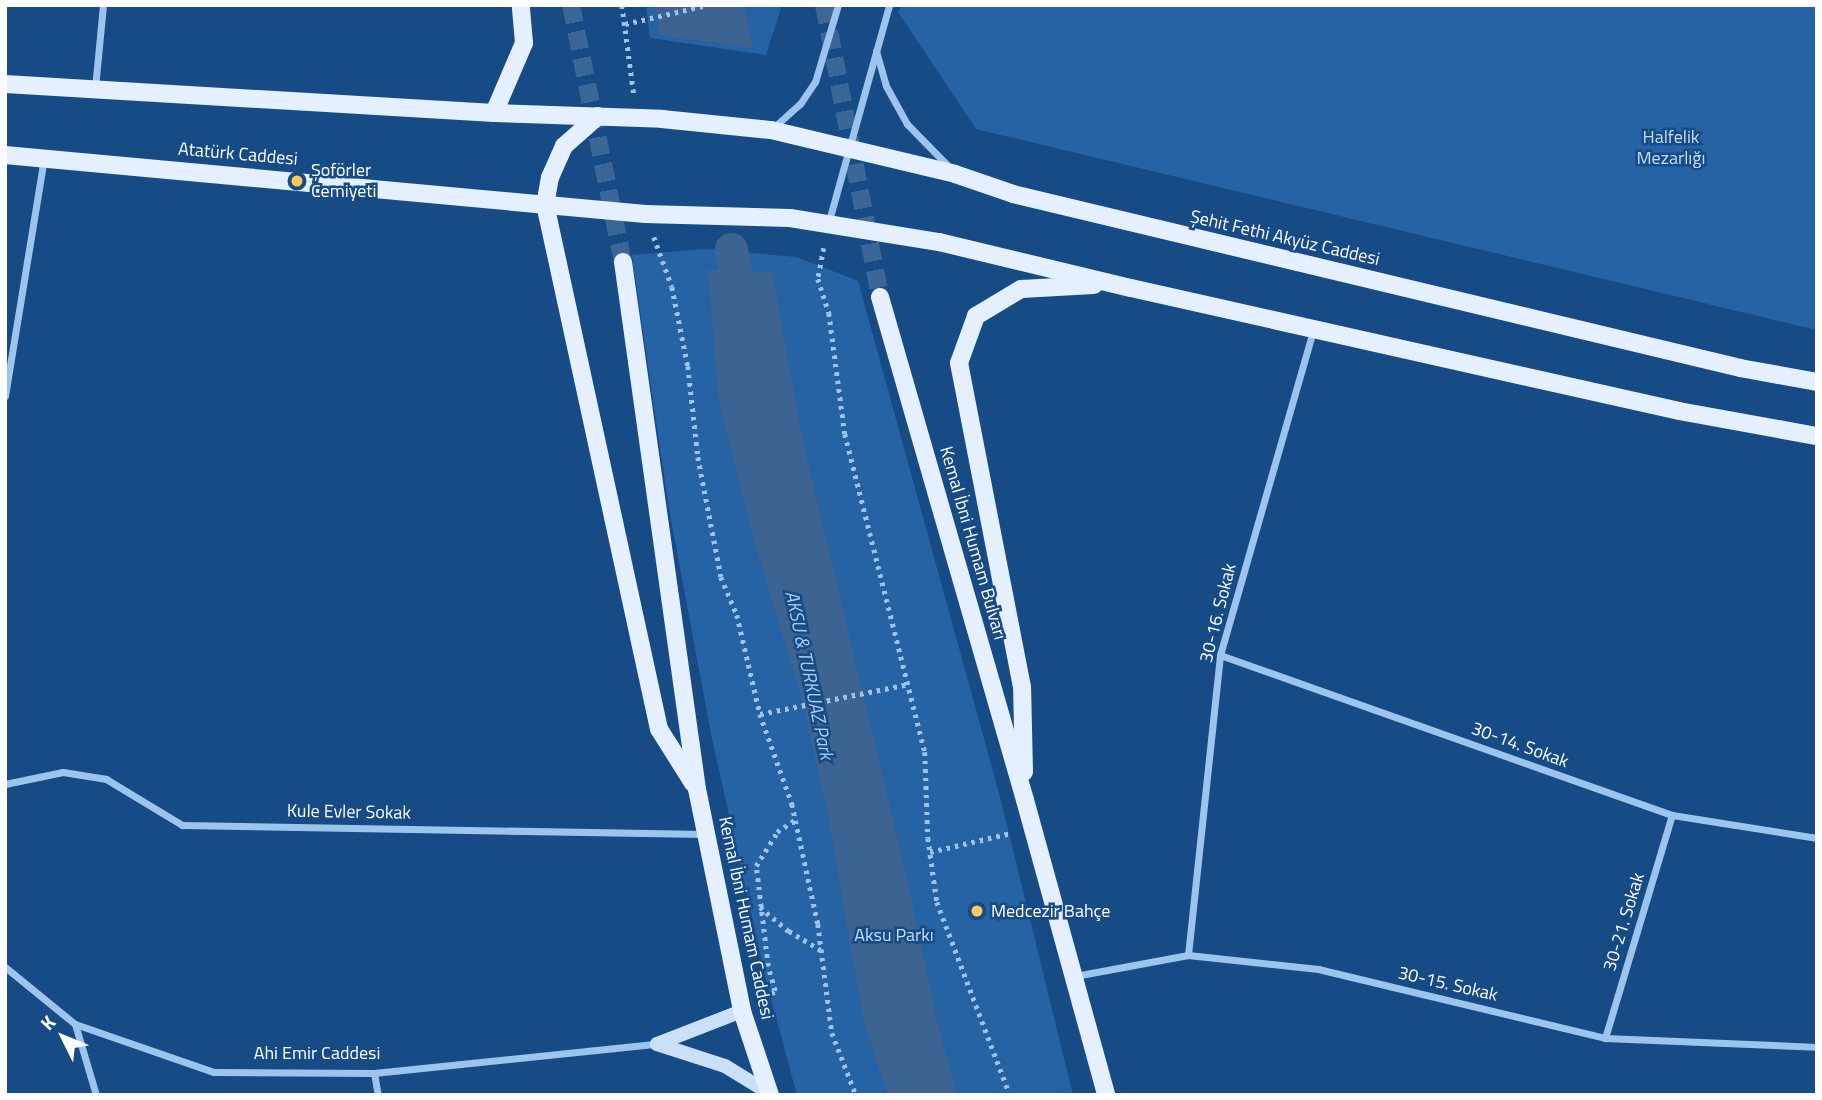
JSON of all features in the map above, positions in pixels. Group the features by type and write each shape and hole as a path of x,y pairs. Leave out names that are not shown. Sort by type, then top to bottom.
{"main road":[{"path":"494,113 524,43 521,5"},
{"path":"5,84 494,113 637,118"},
{"path":"598,116 564,146 550,177 545,204 659,729 697,789"},
{"name":"Şehit Fethi Akyüz Caddesi","path":"637,118 771,130 955,174 1013,194 1740,368 1817,382"},
{"name":"Atatürk Caddesi","path":"5,155 645,214 790,218 828,224"},
{"path":"828,224 939,242 1113,284 1679,411 1817,436"},
{"name":"Kemal İbni Humam Caddesi","path":"623,262 697,789 742,1011 770,1094"},
{"path":"1106,1095 1025,800 1022,687 959,363 975,316 1021,289 1113,284"},
{"name":"Kemal İbni Humam Bulvarı","path":"880,297 1025,800"}],"street":[{"path":"95,88 103,5"},
{"path":"771,130 800,104 815,82 838,5"},
{"path":"828,224 889,5"},
{"path":"876,51 886,86 907,124 955,174"},
{"path":"5,396 44,158"},
{"name":"30-16. Sokak","path":"1188,955 1220,655 1313,329"},
{"name":"30-14. Sokak","path":"1220,655 1672,815 1817,838"},
{"name":"Kule Evler Sokak","path":"5,784 63,772 106,779 182,825 706,834"},
{"name":"30-21. Sokak","path":"1605,1038 1672,815"},
{"name":"30-15. Sokak","path":"1074,976 1188,955 1318,969 1605,1038 1817,1048"},
{"name":"Ahi Emir Caddesi","path":"5,967 75,1024 214,1072 374,1073 657,1044 742,1011"},
{"path":"75,1024 96,1095"},
{"name":"Ahi Emir Caddesi","path":"657,1044 725,1066 770,1094"},
{"path":"374,1073 378,1095"}],"path":[{"path":"622,5 637,118"},
{"path":"625,24 707,5"},
{"path":"645,214 672,287 688,366 698,457 721,577 737,615 761,714 795,820 822,951 832,1033 856,1095"},
{"path":"828,224 818,279 829,313 845,434 925,752 930,852 937,902 1010,1095"},
{"path":"761,714 909,684"},
{"path":"742,1011 775,991 759,906 756,866 777,832 795,820"},
{"path":"930,852 1033,828"},
{"path":"759,906 789,931 822,951"}],"green space":[{"path":"646,5 782,5 766,55 650,38"},
{"name":"Halfelik Mezarlığı","path":"901,5 1817,5 1817,330 976,129 898,12"},
{"name":"Aksu Parkı","path":"705,249 796,257 858,281 1000,797 1073,1095 797,1095 766,980 712,739 669,509 632,255"}],"water":[{"path":"654,5 744,5 753,48 660,35"},
{"path":"708,270 772,272 802,438 907,879 937,1021 957,1095 888,1095 864,1022 826,804 801,695 757,551 719,403"}],"waterway":[{"name":"AKSU & TURKUAZ Park","path":"731,249 742,316"}],"tunnel":[{"path":"571,5 623,262"},
{"path":"824,5 880,297"}],"place":[{"name":"Şoförler Cemiyeti","path":"297,181"},
{"name":"Medcezir Bahçe","path":"977,911"}]}
